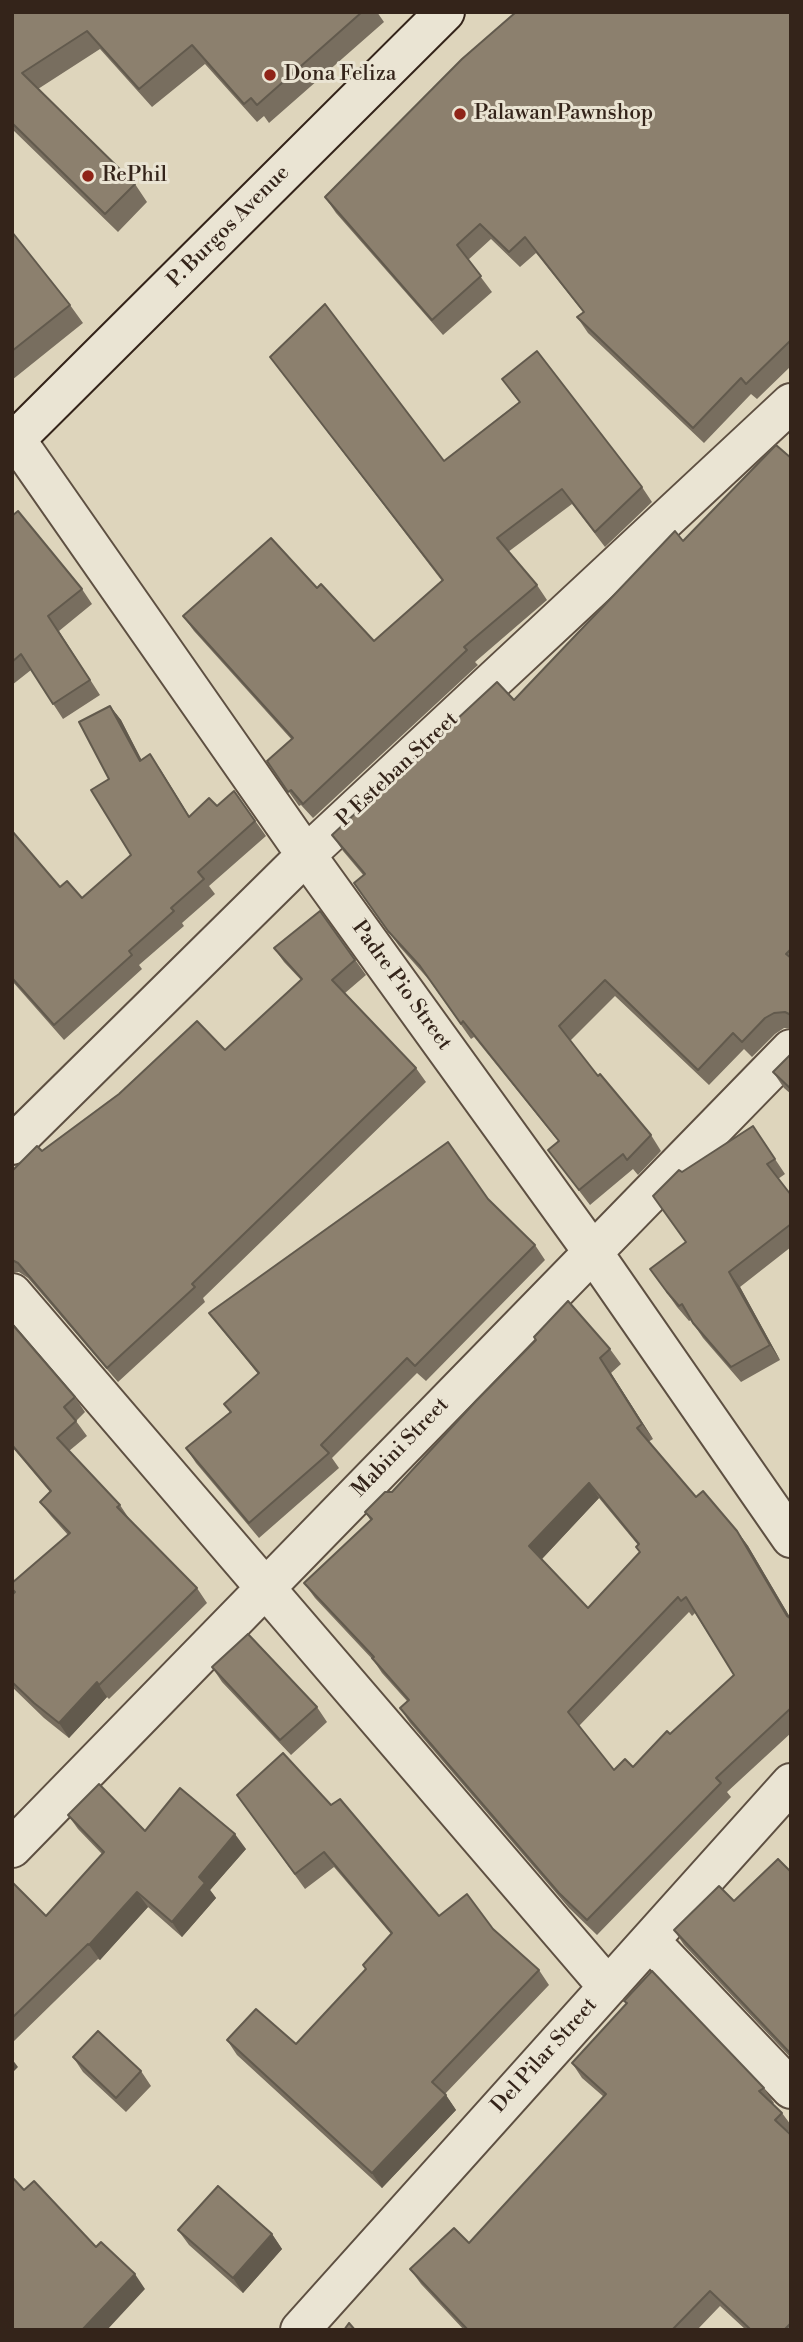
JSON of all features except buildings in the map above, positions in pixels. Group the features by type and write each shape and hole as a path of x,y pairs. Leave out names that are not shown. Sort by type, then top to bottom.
{"street":[{"name":"P. Burgos Avenue","path":"13,439 445,12"},
{"name":"P Esteban Street","path":"12,1145 306,855 791,403"},
{"name":"Padre Pio Street","path":"13,439 306,855 592,1251 791,1538"},
{"name":"Mabini Street","path":"12,1848 791,1049"},
{"path":"12,1293 608,1987"},
{"name":"Del Pilar Street","path":"300,2330 791,1783"},
{"path":"650,1941 791,2089"}],"place":[{"name":"Dona Feliza","path":"270,75"},
{"name":"Palawan Pawnshop","path":"460,114"},
{"name":"RePhil","path":"88,176"}]}
